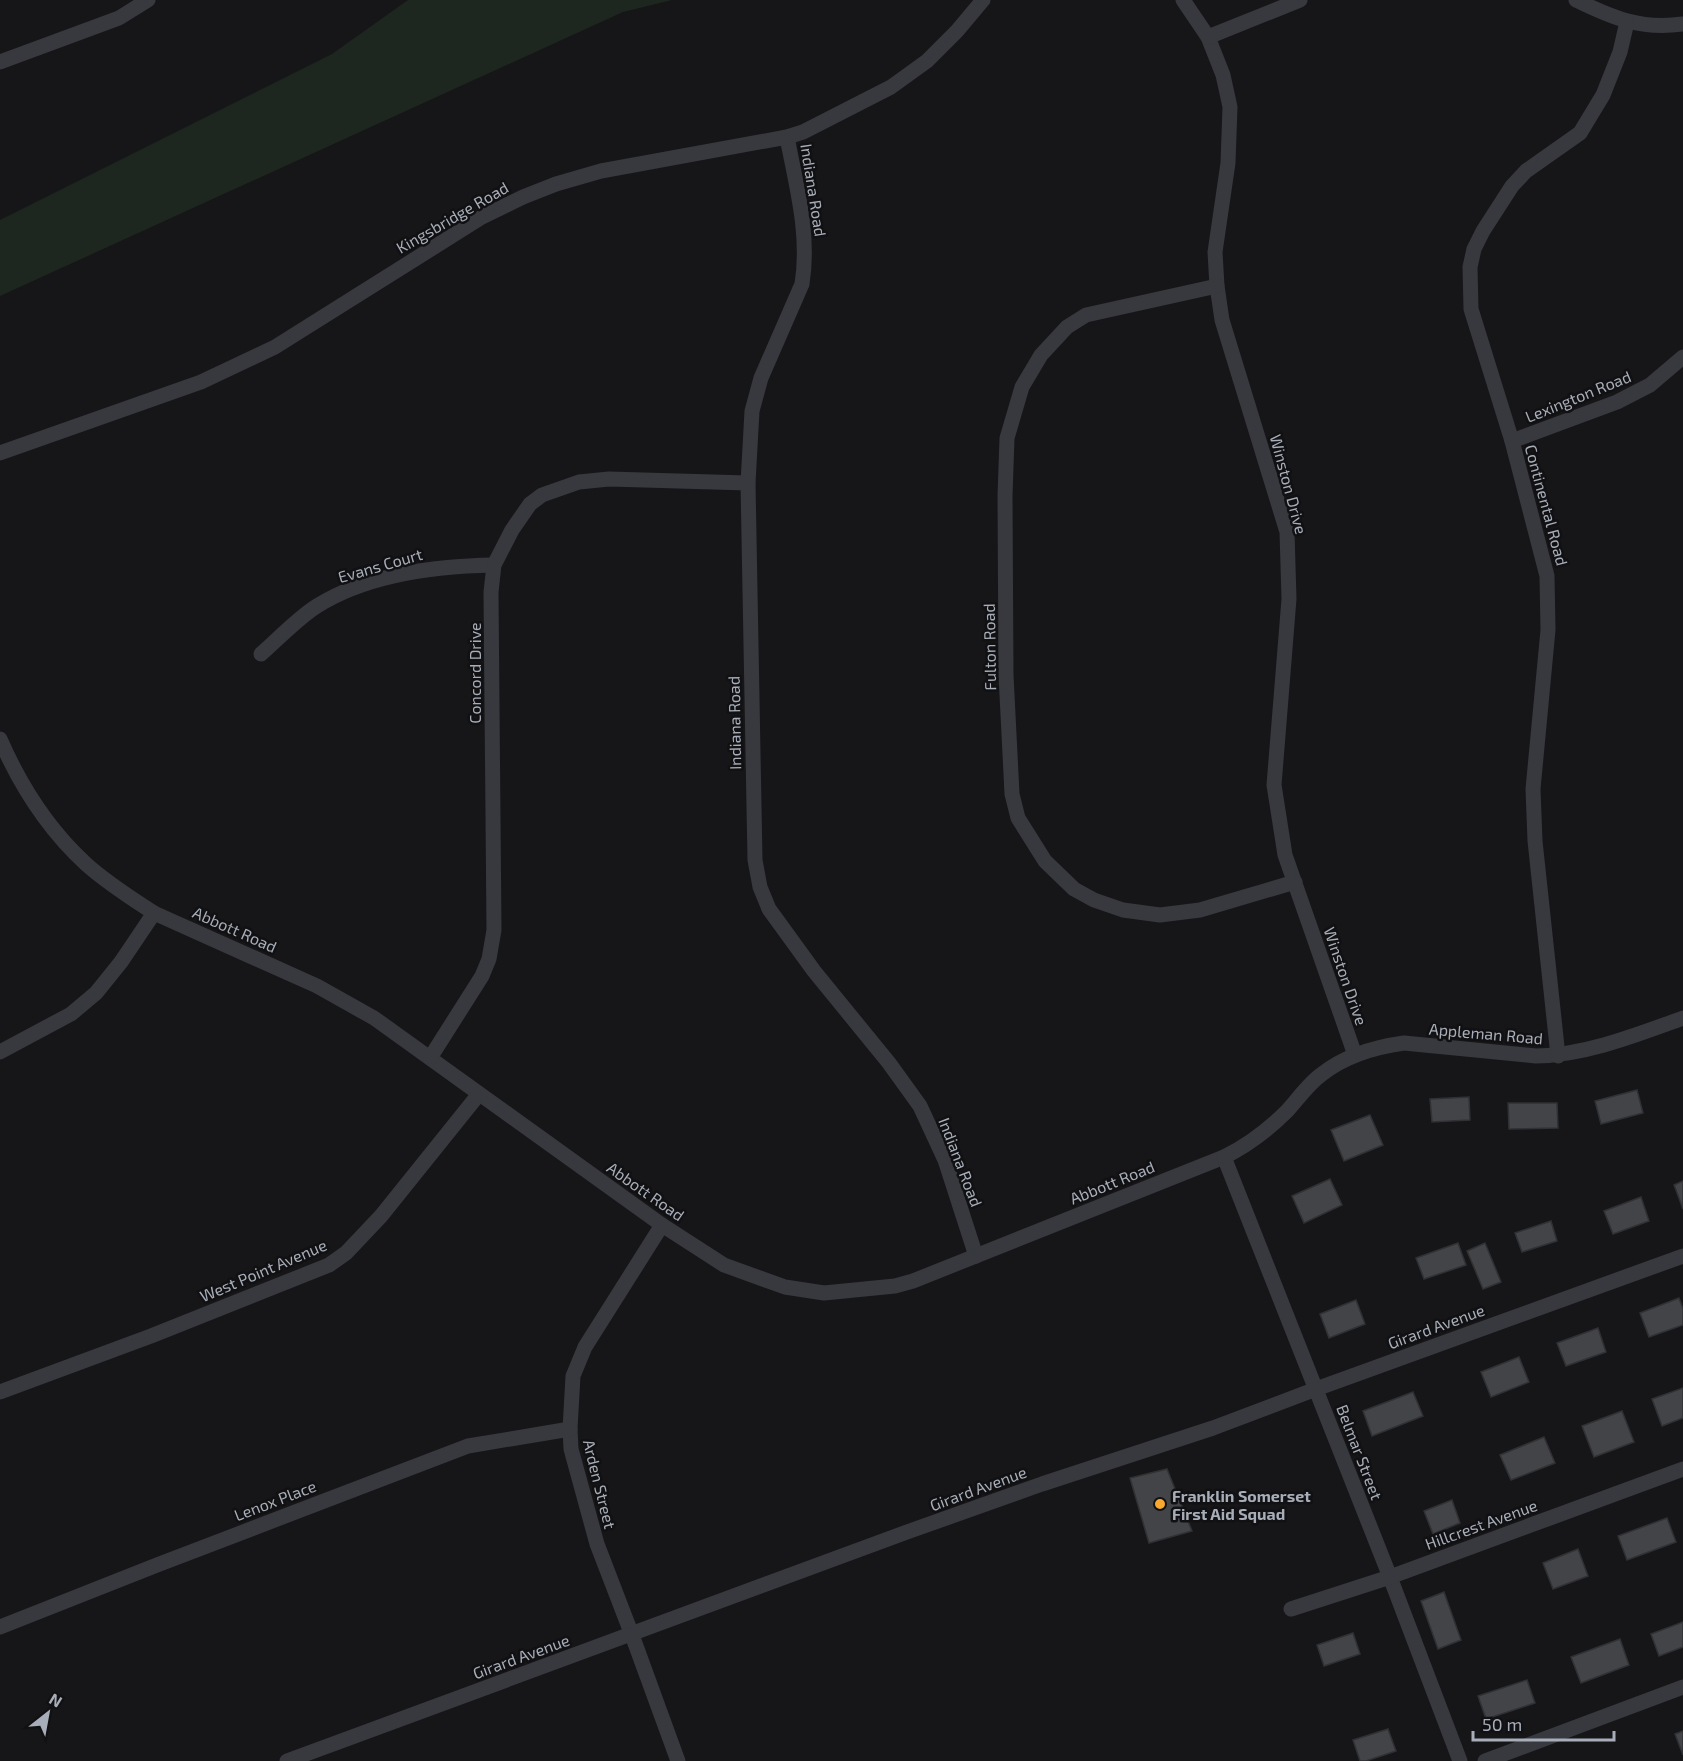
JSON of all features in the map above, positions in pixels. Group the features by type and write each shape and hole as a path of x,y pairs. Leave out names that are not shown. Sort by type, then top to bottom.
{"street":[{"path":"0,62 119,18 148,0"},
{"name":"Kingsbridge Road","path":"0,453 201,382 275,347 482,217 534,192 601,171 787,137 803,132 891,87 927,61 957,31 983,0"},
{"name":"Winston Drive","path":"1183,0 1208,38 1223,75 1230,107 1228,163 1215,252 1217,286 1222,320 1287,532 1289,599 1274,784 1285,855 1354,1055"},
{"path":"1208,38 1300,0"},
{"path":"1576,0 1608,16 1627,22 1649,26 1683,24"},
{"name":"Continental Road","path":"1558,1056 1534,841 1533,789 1548,630 1547,576 1512,441 1471,309 1470,267 1474,249 1483,231 1512,186 1526,171 1580,133 1603,95 1620,52 1627,22"},
{"name":"Indiana Road","path":"787,137 805,234 804,267 801,284 761,378 752,411 748,483 755,860 760,887 769,909 814,971 889,1063 920,1106 945,1160 976,1256"},
{"name":"Fulton Road","path":"1217,286 1086,315 1067,327 1041,355 1022,387 1007,438 1005,496 1006,675 1012,794 1018,818 1045,861 1074,889 1094,900 1123,910 1160,915 1200,910 1295,882"},
{"name":"Lexington Road","path":"1512,441 1617,402 1650,385 1683,357"},
{"name":"Concord Drive","path":"430,1058 482,976 489,959 494,930 491,592 494,565 512,530 530,504 542,495 579,482 609,479 748,483"},
{"name":"Evans Court","path":"261,654 315,607 348,590 406,573 451,566 494,565"},
{"name":"Abbott Road","path":"0,739 34,803 62,839 86,864 129,897 154,913 317,986 374,1018 662,1225 724,1265 785,1287 824,1293 895,1286 913,1281 1224,1157 1241,1149 1284,1114 1321,1074 1354,1055"},
{"path":"0,1052 71,1014 96,993 121,962 154,913"},
{"name":"Appleman Road","path":"1354,1055 1387,1045 1404,1043 1536,1056 1558,1056 1629,1038 1683,1018"},
{"name":"West Point Avenue","path":"0,1392 151,1336 328,1265 346,1253 381,1216 479,1094"},
{"name":"Belmar Street","path":"1224,1157 1460,1761"},
{"name":"Arden Street","path":"662,1225 585,1347 573,1376 570,1429 572,1449 597,1544 678,1761"},
{"name":"Girard Avenue","path":"287,1761 952,1516 1213,1428 1683,1256"},
{"name":"Lenox Place","path":"0,1627 157,1564 468,1446 570,1429"},
{"name":"Hillcrest Avenue","path":"1291,1609 1390,1577 1683,1468"},
{"path":"1485,1761 1683,1688"}],"shaded area":[{"path":"408,0 672,0 623,12 0,296 0,220 332,54"}],"building":[{"path":"1637,1090 1643,1113 1601,1124 1595,1101"},
{"path":"1469,1097 1470,1120 1432,1122 1430,1099"},
{"path":"1508,1103 1557,1103 1558,1128 1509,1129"},
{"path":"1370,1115 1383,1145 1344,1161 1331,1130"},
{"path":"1330,1179 1342,1205 1304,1223 1292,1196"},
{"path":"1683,1181 1683,1209 1674,1185"},
{"path":"1641,1197 1649,1221 1613,1234 1604,1211"},
{"path":"1551,1221 1557,1241 1522,1252 1515,1233"},
{"path":"1458,1243 1466,1265 1424,1279 1416,1258"},
{"path":"1485,1243 1501,1282 1483,1289 1467,1251"},
{"path":"1679,1298 1683,1309 1683,1325 1649,1337 1640,1313"},
{"path":"1356,1300 1365,1324 1329,1338 1320,1314"},
{"path":"1598,1328 1606,1352 1566,1366 1557,1343"},
{"path":"1519,1357 1529,1382 1491,1397 1481,1372"},
{"path":"1683,1388 1683,1418 1662,1426 1652,1399"},
{"path":"1413,1392 1423,1416 1372,1436 1363,1411"},
{"path":"1622,1411 1634,1442 1594,1457 1582,1426"},
{"path":"1544,1437 1555,1463 1511,1480 1500,1455"},
{"name":"Franklin Somerset First Aid Squad","path":"1167,1469 1192,1531 1149,1543 1130,1478"},
{"path":"1452,1500 1460,1523 1433,1534 1424,1511"},
{"path":"1667,1518 1676,1542 1627,1560 1618,1536"},
{"path":"1578,1549 1588,1576 1553,1589 1543,1563"},
{"path":"1444,1592 1461,1640 1438,1649 1421,1601"},
{"path":"1683,1622 1683,1647 1659,1656 1651,1634"},
{"path":"1353,1633 1360,1654 1324,1666 1317,1645"},
{"path":"1620,1639 1629,1665 1581,1683 1571,1657"},
{"path":"1527,1680 1535,1703 1486,1719 1478,1696"},
{"path":"1388,1729 1396,1751 1360,1761 1353,1740"},
{"path":"1683,1731 1683,1755 1675,1734"}],"place":[{"name":"Franklin Somerset First Aid Squad","path":"1160,1504"}]}
